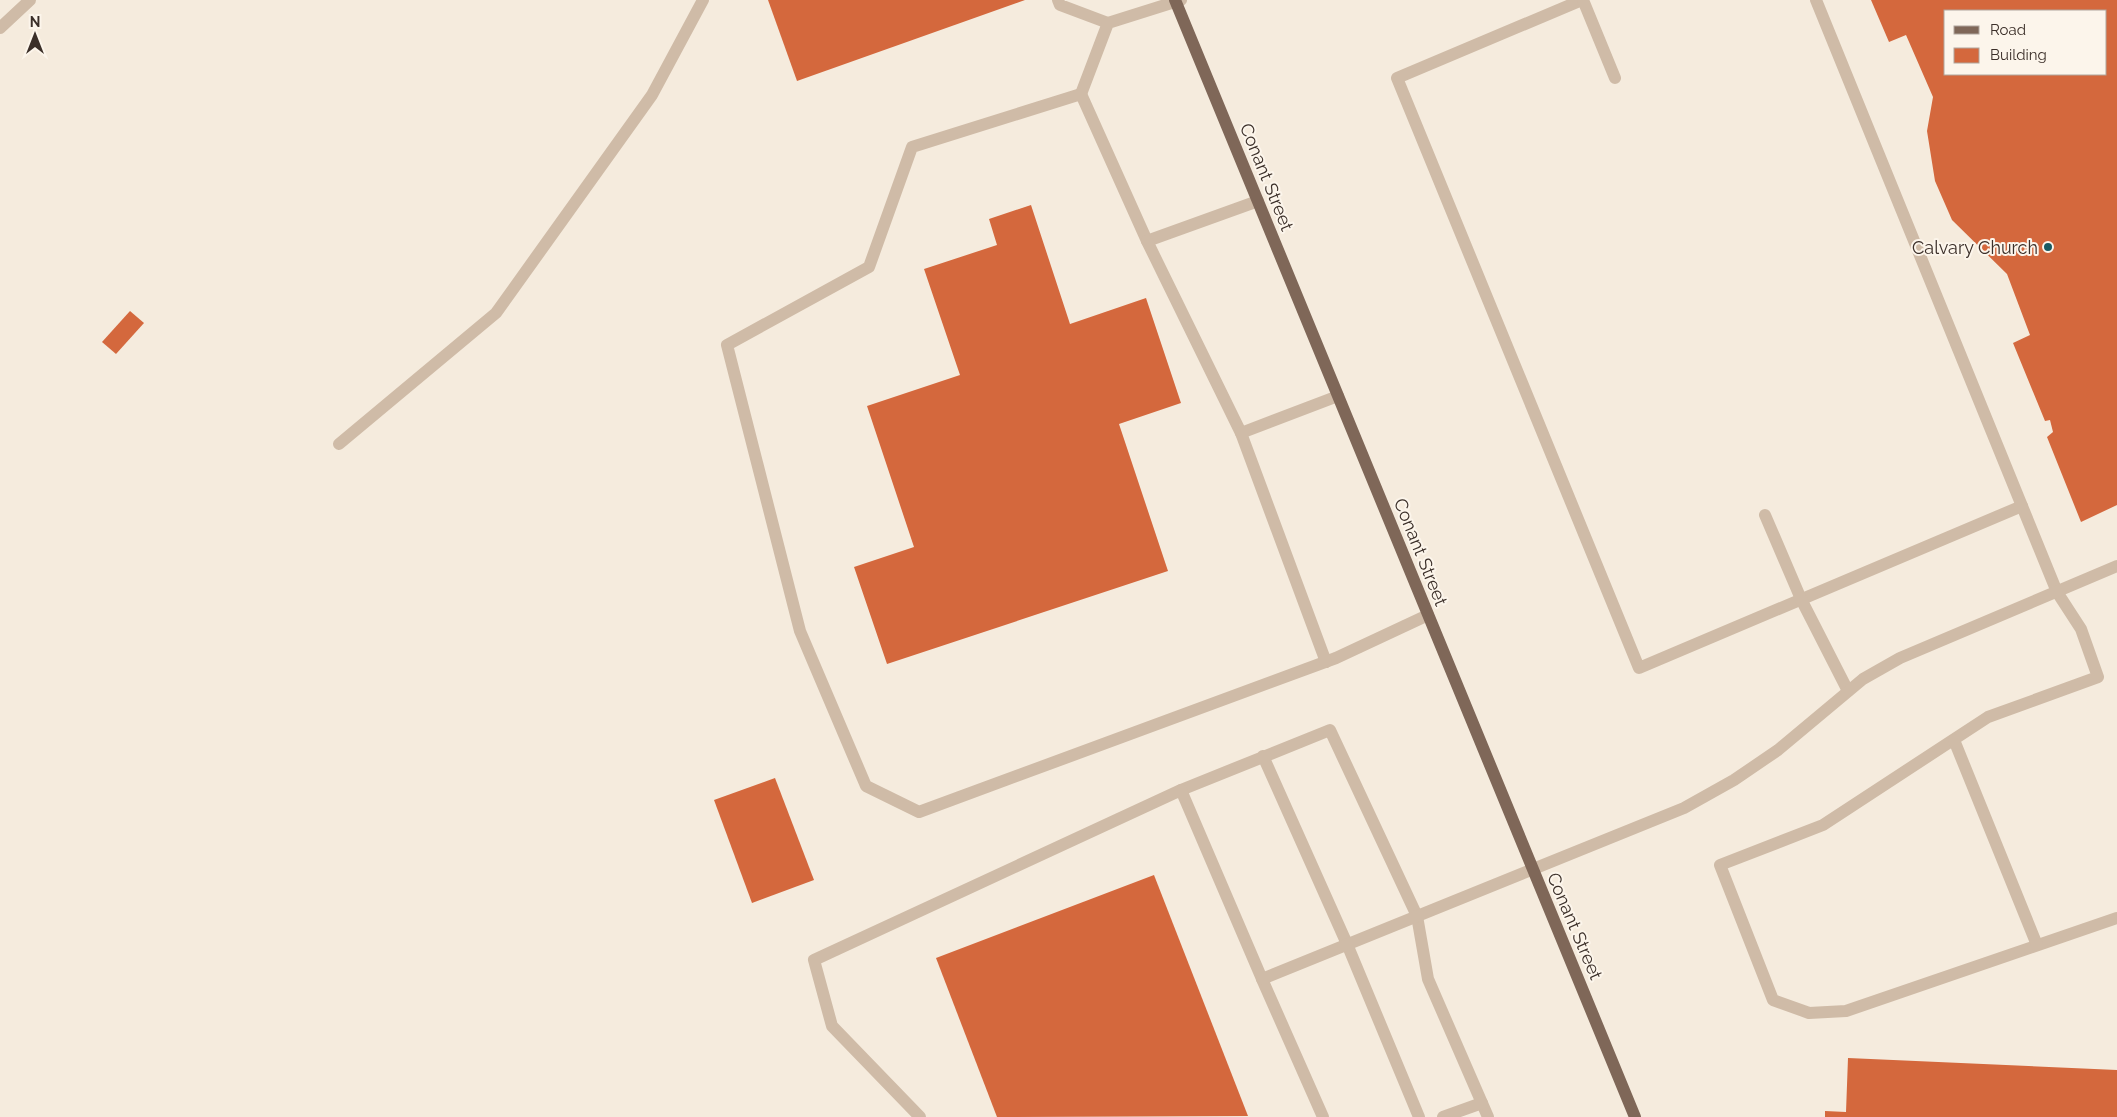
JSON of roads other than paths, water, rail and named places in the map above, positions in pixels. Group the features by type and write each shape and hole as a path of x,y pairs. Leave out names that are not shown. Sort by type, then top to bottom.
{"main road":[{"name":"Conant Street","path":"1177,1 1635,1117"}],"lane":[{"path":"0,28 30,0"},
{"path":"339,444 496,313 652,94 703,0"},
{"path":"1058,0 1060,6 1108,23 1177,1"},
{"path":"1615,78 1582,0 1397,78 1639,668 2022,506"},
{"path":"1816,0 2057,592 2080,629 2098,677 1988,717 1823,825 1720,864 1774,1000 1808,1013 1846,1011 2117,918"},
{"path":"1108,23 1081,94 1147,241 1241,433 1326,662"},
{"path":"1081,94 912,147 870,267 727,345 800,631 866,786 919,812 1326,662 1428,615"},
{"path":"1147,241 1258,201"},
{"path":"1241,433 1338,396"},
{"path":"1765,515 1801,599 1848,691"},
{"path":"1262,979 1684,808 1734,780 1778,750 1848,691 1900,658 2117,566"},
{"path":"920,1117 832,1026 814,960 1181,790 1330,730 1417,916 1428,979 1488,1117"},
{"path":"1954,740 2037,946"},
{"path":"1263,756 1346,944 1419,1117"},
{"path":"1181,790 1323,1117"},
{"path":"1444,1117 1482,1103"}],"place":[{"name":"Calvary Church","path":"2048,247"}]}
